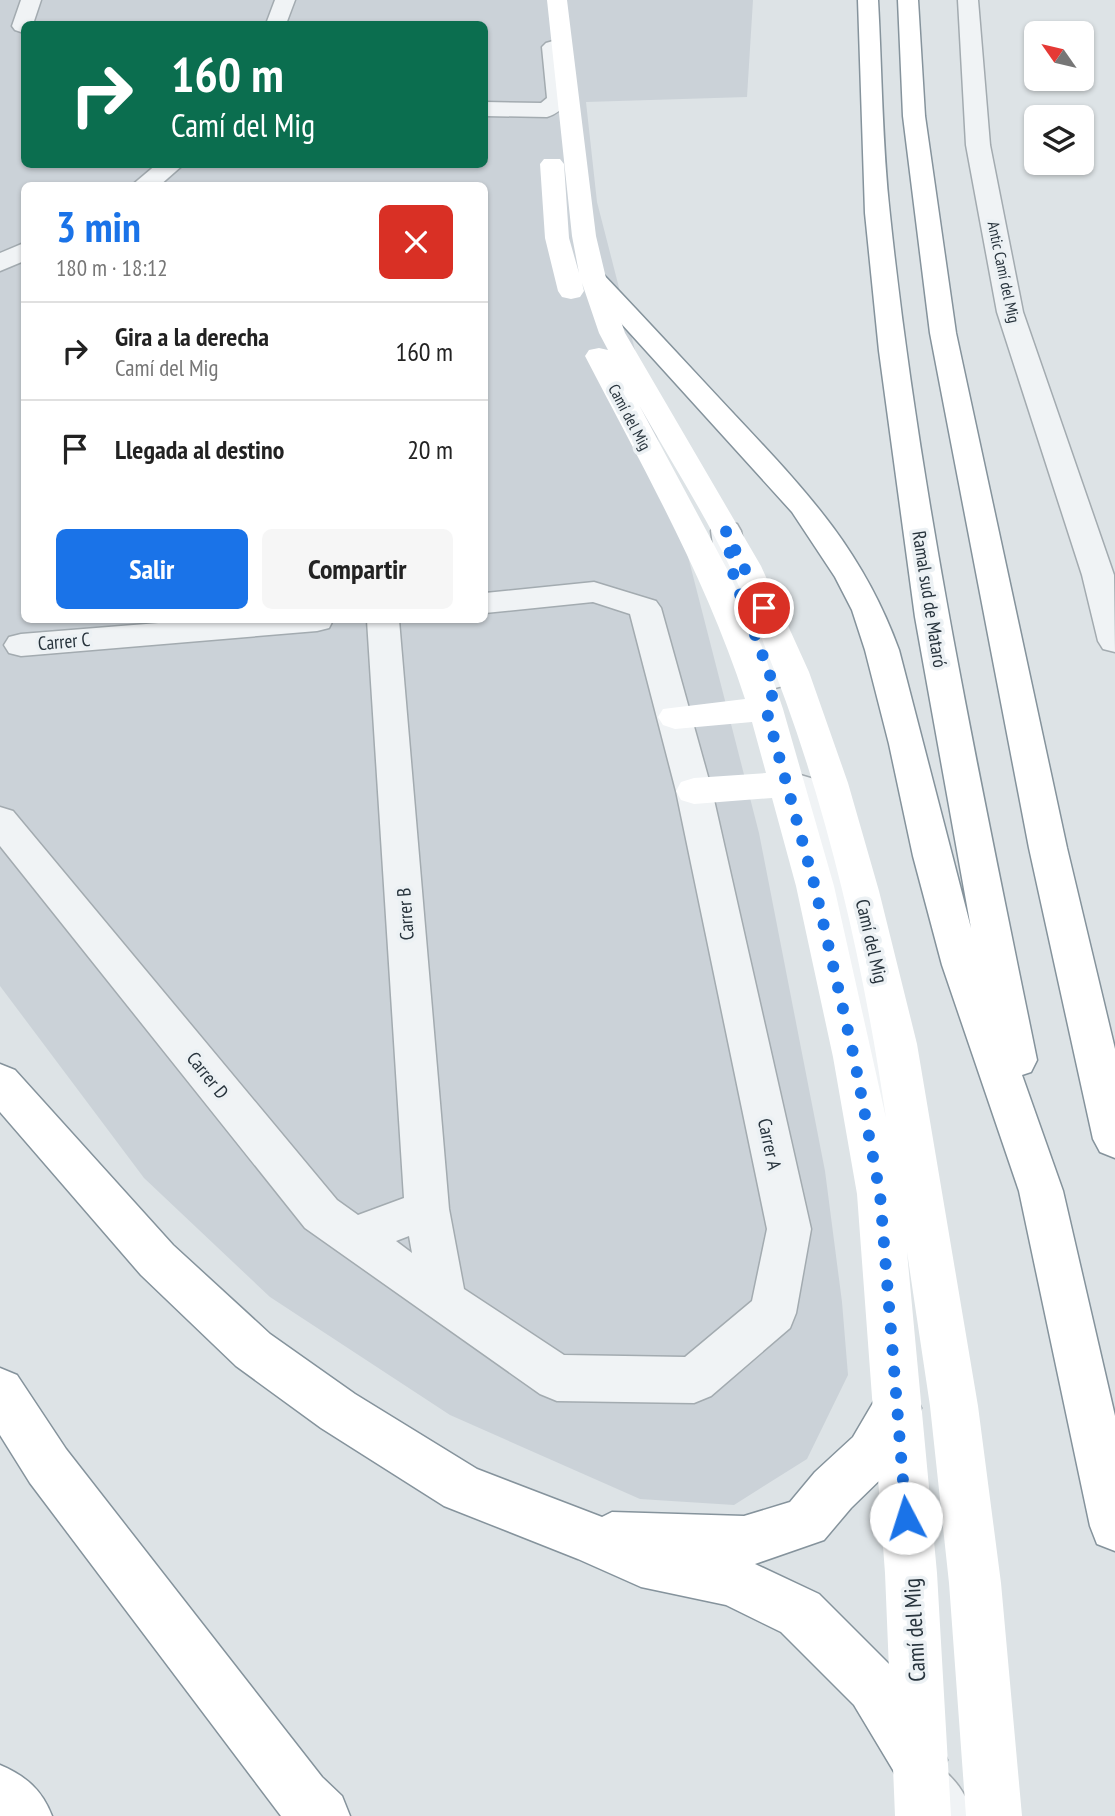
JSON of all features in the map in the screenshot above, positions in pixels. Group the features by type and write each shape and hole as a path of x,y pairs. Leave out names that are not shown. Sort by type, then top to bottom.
{"main road":[{"name":"Camí del Mig","path":"557,0 557,238 567,281 605,371 712,571 745,647 766,709 815,887 854,1057 880,1194 911,1573 923,1816"},
{"name":"Ramal sud de Mataró","path":"868,0 877,213 892,351 932,617 1041,1191"},
{"path":"908,0 914,116 943,333 1048,848 1115,1139"},
{"name":"Camí del Mig","path":"538,27 547,110 558,157"},
{"path":"558,157 578,258 593,278 771,468 803,506 851,576 868,610 882,650 907,744 932,856 962,965 1041,1191 1115,1526"},
{"name":"Camí del Mig","path":"593,278 612,333 745,566 792,672 830,783 860,891 896,1044 954,1406 975,1583 994,1816"},
{"path":"675,717 766,709"},
{"path":"694,791 787,784"},
{"path":"0,1082 157,1260 253,1350 338,1411 462,1488 591,1538 641,1561 731,1580 800,1613 873,1686 919,1760"},
{"path":"0,1391 48,1466 312,1807"},
{"path":"591,1538 744,1542 806,1522 833,1490 871,1454 897,1408"},
{"path":"0,1793 24,1816"}],"street":[{"path":"24,21 31,0"},
{"path":"277,21 285,0"},
{"name":"Camí del Mig","path":"557,0 551,26 558,100 547,110 560,118 565,158 558,157"},
{"name":"Antic Camí del Mig","path":"968,0 978,145 1010,312 1098,575 1115,641"},
{"path":"488,109 547,110"},
{"path":"148,182 168,168"},
{"path":"0,263 21,252"},
{"name":"Camí del Mig","path":"726,531 734,578 775,689 766,709"},
{"name":"Antic Camí del Mig","path":"1098,575 1115,614"},
{"name":"Carrer A","path":"443,1301 557,1378 694,1380 773,1314 789,1229 694,791 645,608 594,592 488,603"},
{"name":"Carrer C","path":"21,645 281,623"},
{"name":"Carrer B","path":"383,623 427,1209 443,1301"},
{"name":"Camí del Mig","path":"787,784 811,791 829,855 878,1068 908,1122"},
{"name":"Carrer D","path":"0,820 321,1214 443,1301"},
{"path":"355,1237 427,1209"}],"lane":[{"path":"919,1760 955,1809 955,1816"}],"shaded area":[{"path":"0,0 753,0 747,97 586,102 597,202 759,833 825,1171 842,1302 848,1375 807,1459 734,1505 640,1499 450,1415 270,1297 144,1178 0,986"}],"route":[{"path":"764,608 726,531 734,578 775,689 766,709 815,887 854,1057 880,1194 906,1518"}]}
